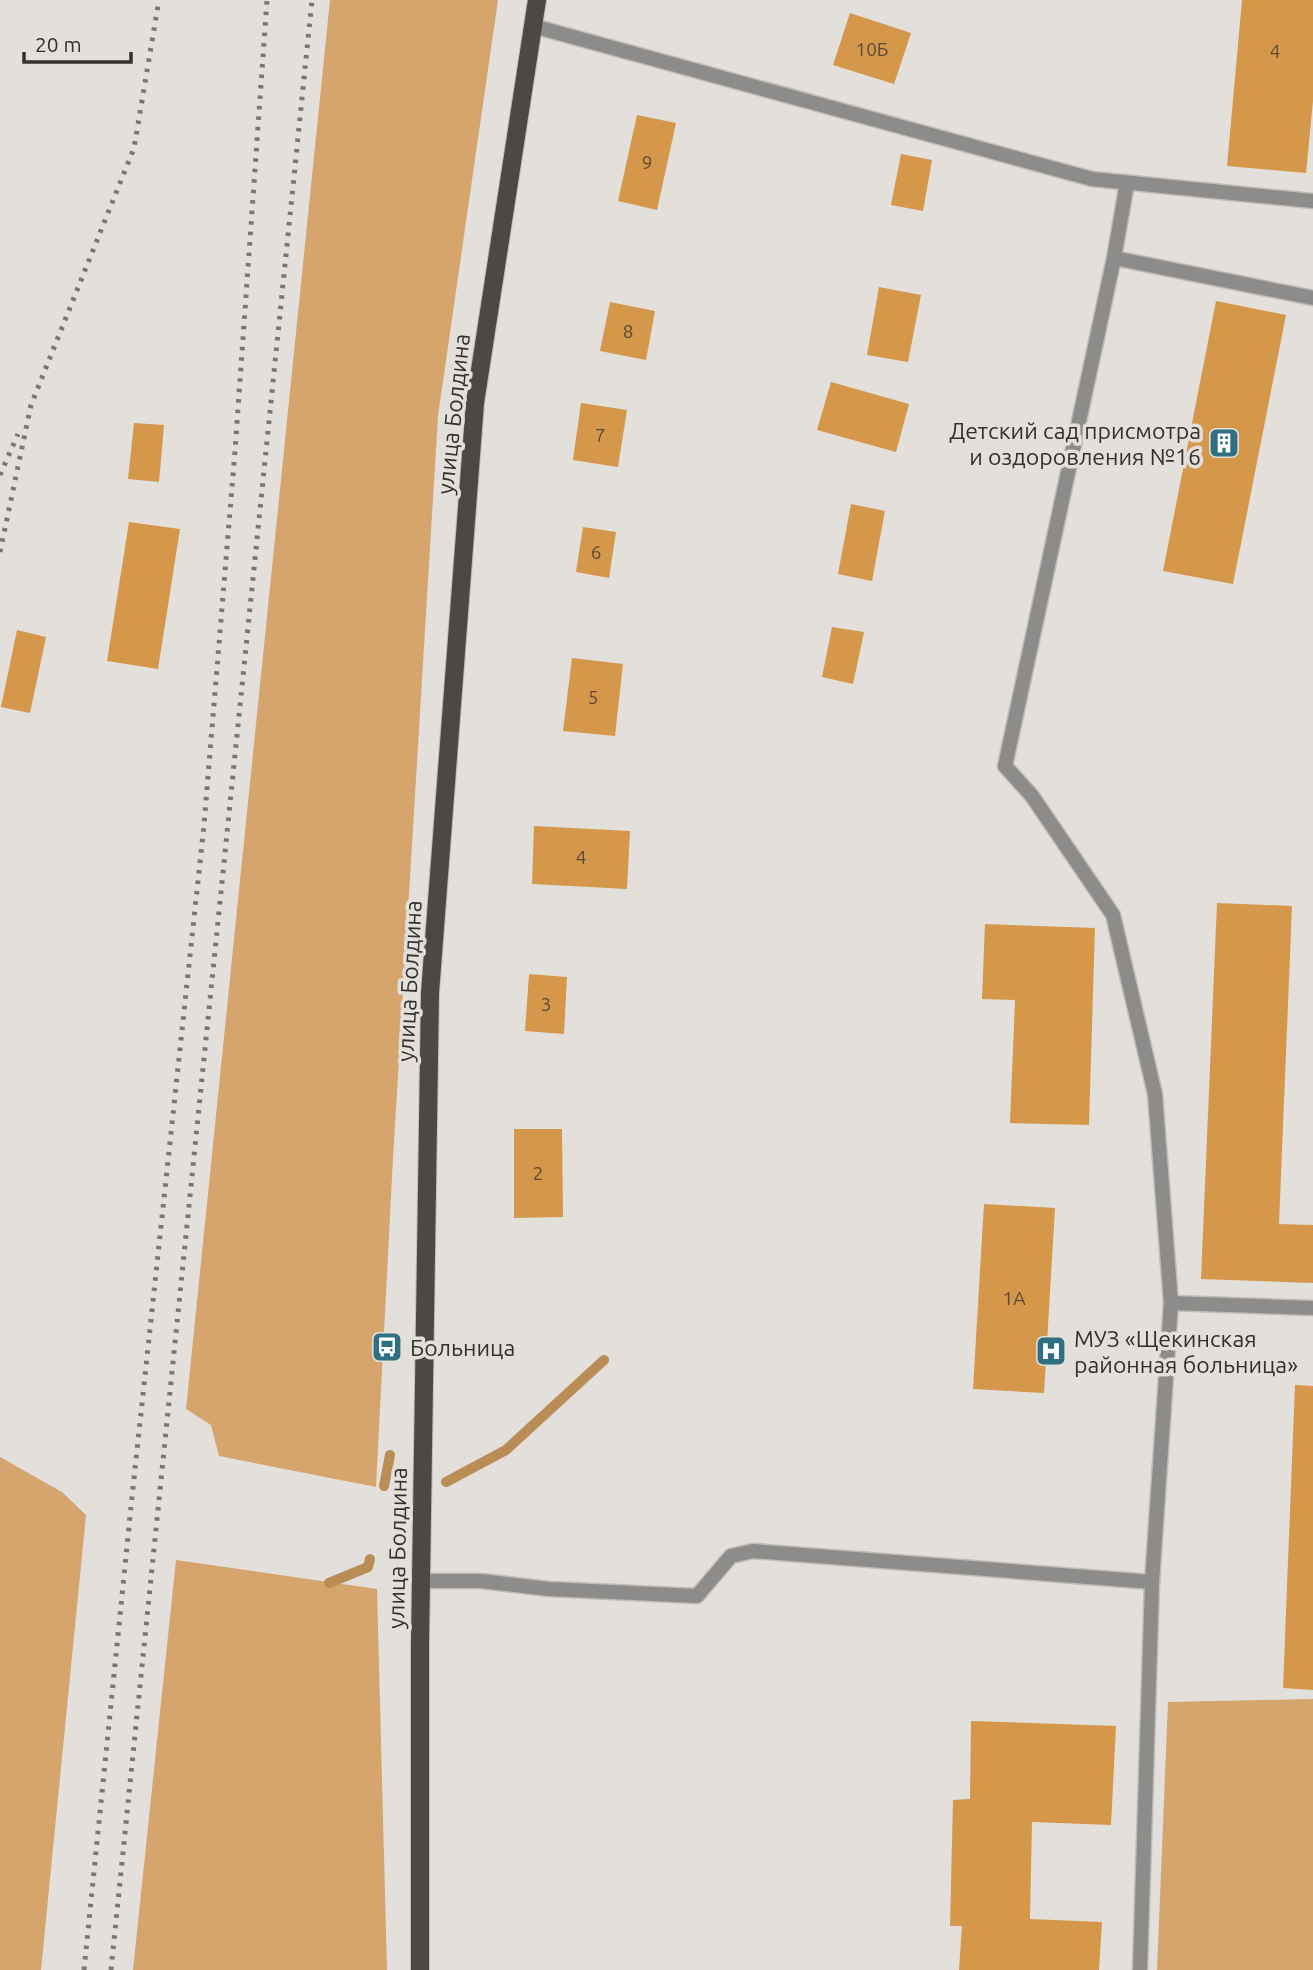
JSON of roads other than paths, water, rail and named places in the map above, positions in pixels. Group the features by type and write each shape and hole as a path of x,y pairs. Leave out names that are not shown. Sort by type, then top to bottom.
{"main road":[{"name":"улица Болдина","path":"420,1970 421,1581 430,993 475,402 537,0"}],"lane":[{"path":"533,26 1092,178 1313,201"},
{"path":"1127,183 1114,258 1005,765 1032,796 1113,915 1155,1094 1171,1303 1152,1582 1140,1970"},
{"path":"1114,258 1313,298"},
{"path":"1171,1303 1313,1308"},
{"path":"421,1581 481,1581 549,1590 697,1596 731,1556 752,1551 1152,1582"}],"waterway":[{"path":"446,1482 506,1450 604,1360"},
{"path":"384,1486 390,1455"},
{"path":"329,1583 368,1567 370,1559"}],"railway":[{"path":"0,552 31,405 134,148 159,0"},
{"path":"84,1970 204,825 235,451 267,0"},
{"path":"111,1970 312,0"},
{"path":"0,475 18,434"}],"place":[{"name":"Детский сад присмотра и оздоровления №16","path":"1224,443"},
{"name":"Больница","path":"387,1347"},
{"name":"МУЗ «Щекинская районная больница»","path":"1051,1351"}]}
